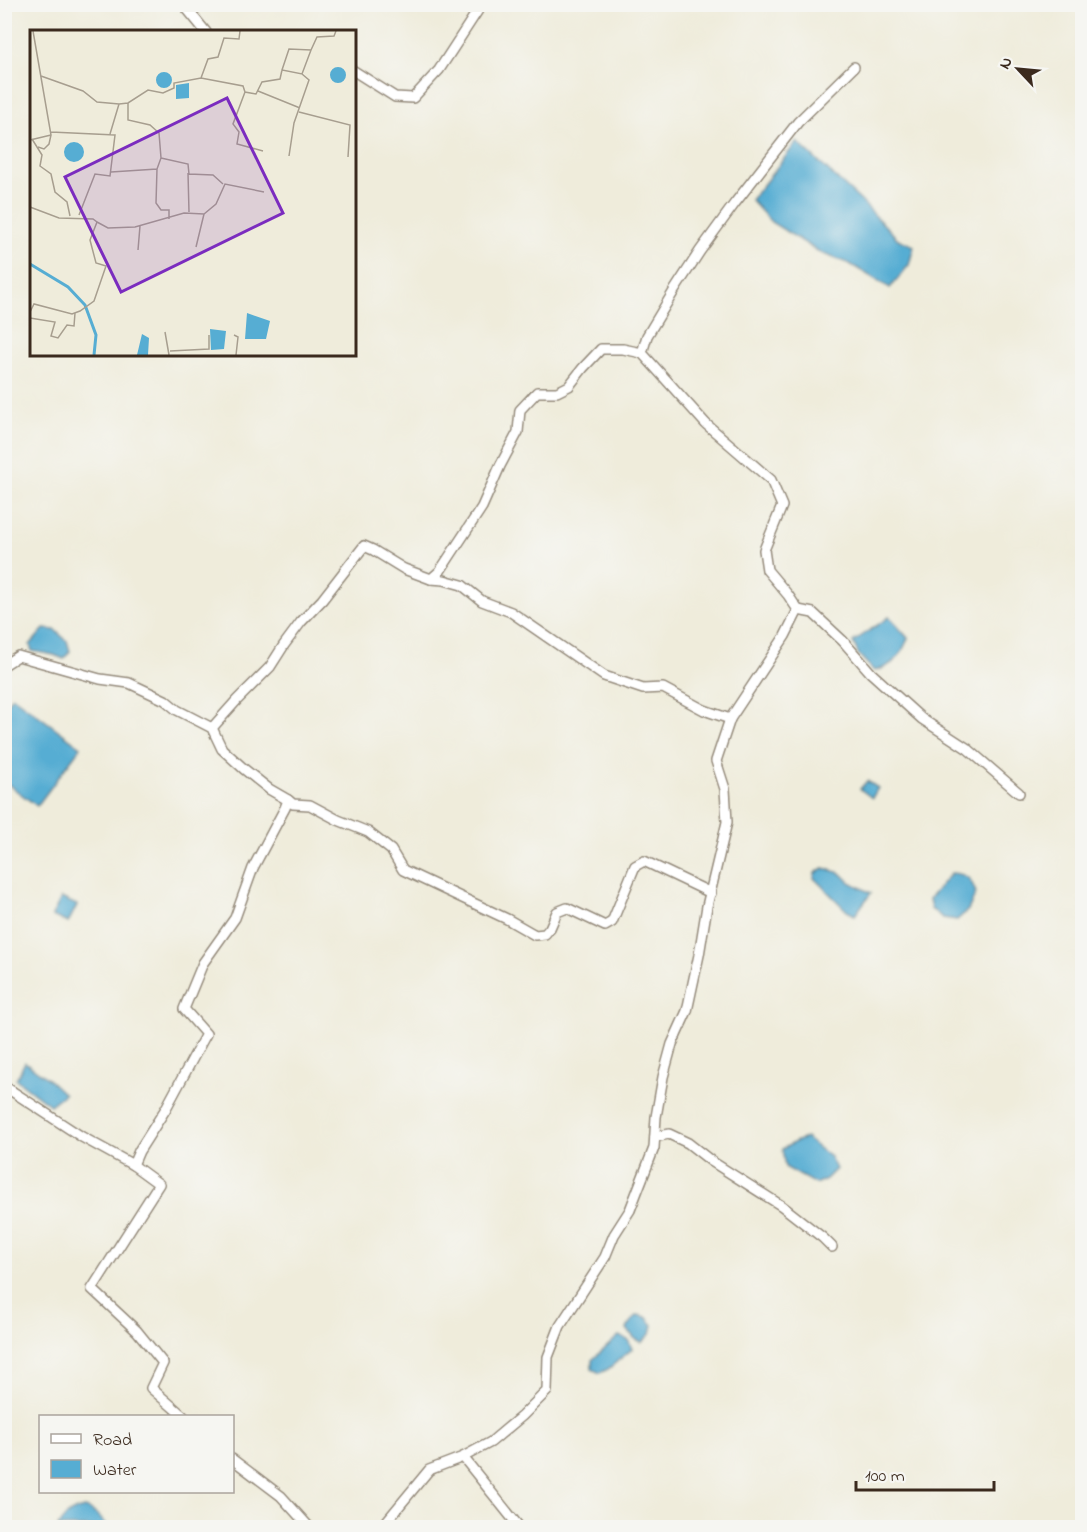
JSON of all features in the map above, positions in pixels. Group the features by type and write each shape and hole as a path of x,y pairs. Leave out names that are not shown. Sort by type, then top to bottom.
{"street":[{"path":"183,4 204,30"},
{"path":"356,72 395,97 413,98 439,70 482,4"},
{"path":"642,353 647,336 669,300 700,251 735,203 798,122 854,67"},
{"path":"431,579 440,571 482,507 518,432 520,410 537,392 557,392 569,386 601,349 623,349 642,353 706,424 771,480 782,506 764,550 767,570 798,610 813,613 843,641 871,673 922,719 968,749 1019,793"},
{"path":"212,728 270,667 301,622 322,600 364,546 404,569 431,579 462,585 482,601 511,612 604,676 643,689 663,688 704,710 730,719"},
{"path":"381,1527 429,1470 463,1457 491,1442 547,1391 548,1357 560,1326 605,1257 614,1236 630,1210 654,1148 663,1077 672,1044 687,1011 727,822 725,789 716,761 730,719 785,636 798,610"},
{"path":"4,665 18,656 100,679 129,684 165,700 177,710 212,728 222,749 269,789 293,804 310,805 368,832 391,850 403,870 507,919 535,935 545,934 557,912 567,908 604,926 612,922 635,866 644,861 711,893"},
{"path":"133,1165 206,1034 184,1009 203,963 235,918 253,868 288,800"},
{"path":"4,1086 82,1137 133,1165 159,1184 92,1289 137,1331 163,1363 151,1388 182,1415"},
{"path":"655,1137 669,1134 688,1143 711,1161 782,1206 831,1247"},
{"path":"463,1457 520,1527"},
{"path":"234,1461 281,1496 310,1527"}],"water":[{"path":"797,142 898,239 914,246 909,265 890,288 850,264 821,253 771,222 751,200"},
{"path":"889,617 908,638 903,650 892,663 874,671 859,655 853,642"},
{"path":"44,629 55,630 67,641 70,651 64,659 32,651 30,645"},
{"path":"12,696 81,747 37,806 5,782 5,706"},
{"path":"867,781 878,788 872,798 860,789"},
{"path":"823,868 841,873 850,882 871,893 855,915 847,911 814,878 815,873"},
{"path":"951,873 961,874 968,878 976,893 968,910 957,920 943,918 931,909 929,899"},
{"path":"61,898 77,905 68,923 52,916"},
{"path":"25,1062 64,1094 50,1105 16,1079"},
{"path":"806,1138 830,1157 836,1169 826,1179 815,1184 785,1167 782,1149"},
{"path":"638,1315 646,1317 653,1325 651,1333 642,1342 635,1339 627,1329"},
{"path":"619,1336 628,1340 632,1349 600,1373 592,1369 592,1360"},
{"path":"84,1508 97,1515 107,1527 58,1527 69,1514"}]}
